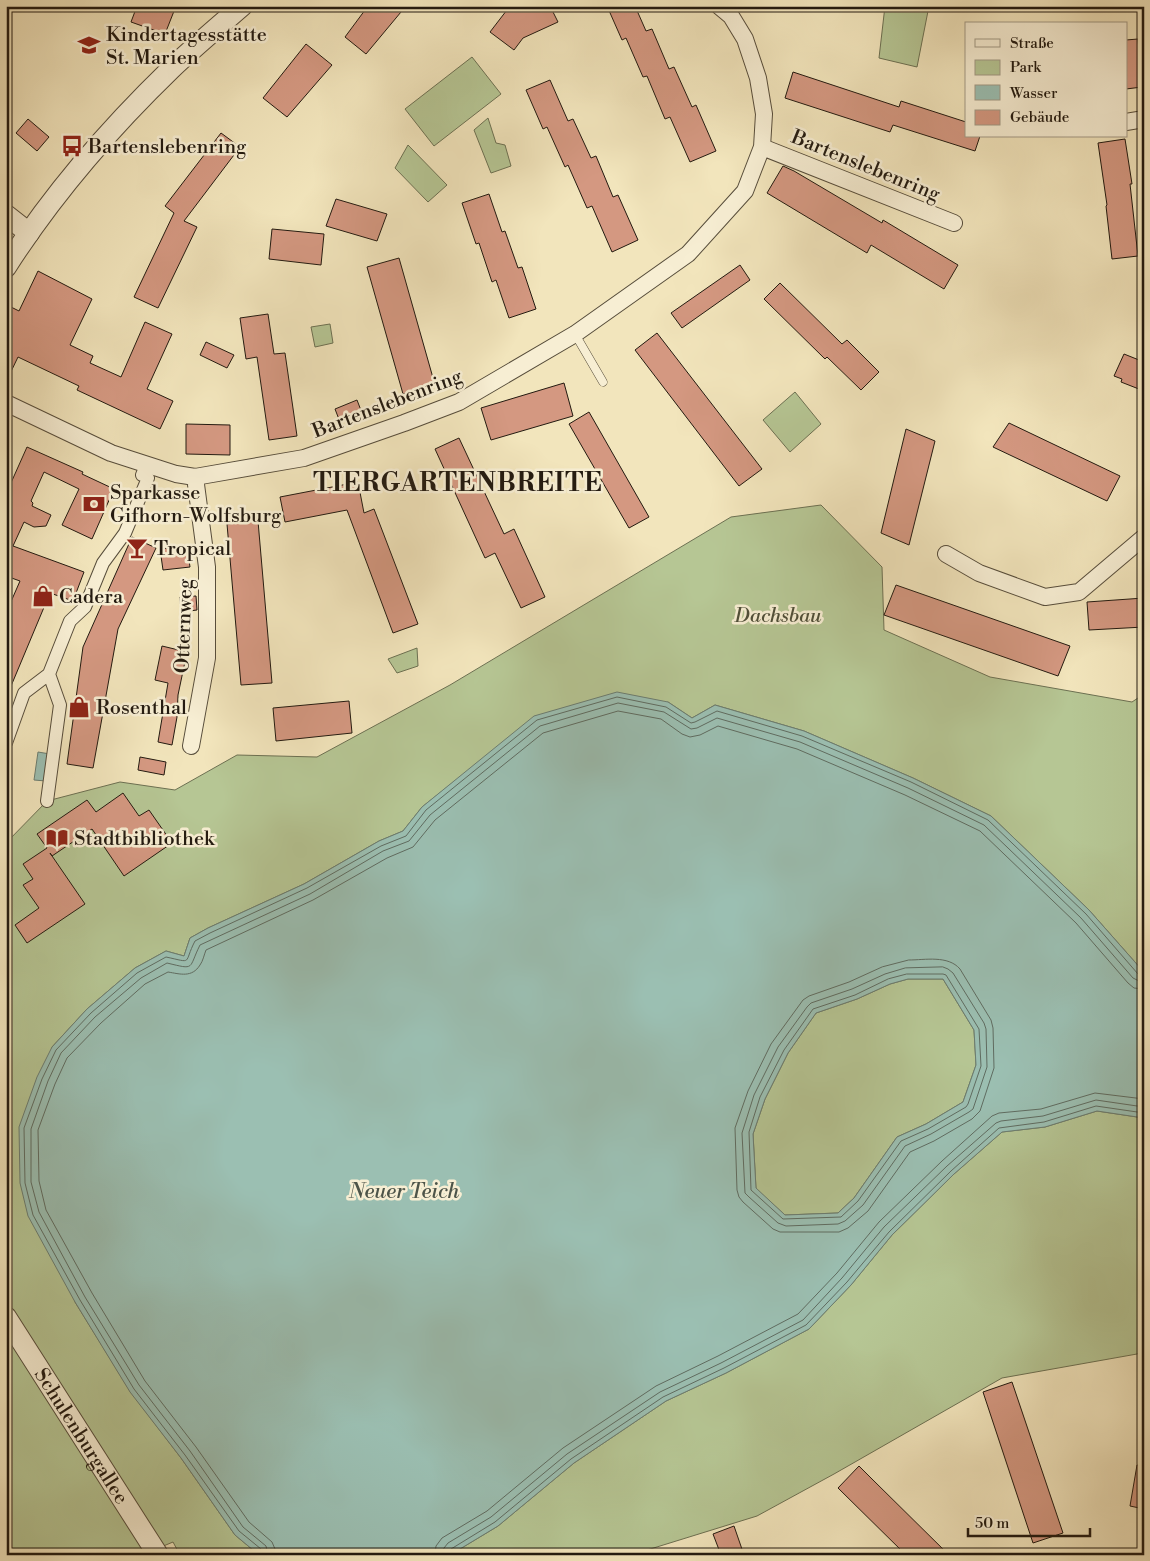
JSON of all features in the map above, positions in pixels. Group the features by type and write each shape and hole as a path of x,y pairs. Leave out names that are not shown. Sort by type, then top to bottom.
{"street":[{"path":"6,267 28,233 108,134 172,68 242,6"},
{"name":"Bartenslebenring","path":"6,403 111,453 176,474 195,477 304,458 459,402 575,334 688,254 745,191 762,147 764,114 758,78 745,39 731,16 719,6"},
{"path":"1128,122 1144,119"},
{"name":"Bartenslebenring","path":"762,147 954,223"},
{"path":"6,215 28,233"},
{"path":"6,743 24,693 49,674 70,621 85,607 103,563 125,533 148,478 142,476 146,465"},
{"name":"Otternweg","path":"191,746 207,658 207,567 195,477"},
{"path":"946,554 978,573 1045,597 1079,592 1144,537"},
{"path":"47,801 60,705 49,674"},
{"name":"Schulenburgallee","path":"6,1317 158,1555"}],"lane":[{"path":"575,334 603,382"}],"green space":[{"path":"885,6 929,6 917,67 879,58"},
{"path":"472,57 501,94 434,146 405,109"},
{"path":"488,118 496,143 505,145 511,166 491,173 474,130"},
{"path":"408,145 447,185 428,202 395,168"},
{"path":"330,324 333,343 315,347 311,327"},
{"path":"795,392 821,424 790,452 763,420"},
{"name":"Dachsbau","path":"821,505 882,567 884,630 990,677 1132,702 1144,694 1144,975 1142,970 1089,910 991,816 913,778 804,731 715,705 692,718 668,702 456,780 422,807 403,831 379,841 304,884 190,938 184,956 166,951 135,968 87,1009 52,1047 75,1302 130,1391 181,1458 235,1535 259,1555 180,1555 173,1542 142,1555 6,1555 6,843 47,801 120,782 175,790 237,755 317,757 450,685 731,517"},
{"path":"417,648 418,666 397,673 388,659"},
{"path":"908,979 943,979 974,1030 976,1065 963,1102 926,1124 897,1137 854,1198 838,1213 785,1215 756,1189 753,1134 765,1099 788,1053 816,1013 857,999 890,984"},
{"path":"1097,1111 1144,1118 1144,1351 1137,1354 1002,1378 757,1516 631,1555 450,1555 498,1526 574,1463 666,1401 726,1373 809,1329 851,1285 892,1235 954,1174 1002,1132 1045,1127"}],"water":[{"name":"Neuer Teich","path":"617,692 668,702 692,718 715,705 804,731 913,778 991,816 1089,910 1142,970 1144,975 1144,1118 1097,1111 1045,1127 1002,1132 954,1174 892,1235 851,1285 809,1329 726,1373 666,1401 574,1463 498,1526 450,1555 259,1555 235,1535 181,1458 130,1392 75,1302 28,1216 20,1183 19,1127 37,1077 52,1047 87,1009 135,968 166,951 184,956 190,938 304,884 379,841 403,831 422,807 534,716","holes":["908,979 943,979 974,1030 976,1065 963,1102 926,1124 897,1137 854,1198 838,1213 785,1215 756,1188 753,1134 765,1099 788,1053 816,1013 857,999 890,984"]},
{"path":"38,752 50,754 46,781 34,780"}],"building":[{"path":"137,6 176,6 165,34 131,22"},
{"path":"368,6 406,6 366,54 345,37"},
{"path":"510,6 550,6 558,22 523,38 514,50 490,32"},
{"path":"607,6 635,6 646,31 652,29 669,69 674,67 692,107 696,105 716,151 690,162 670,117 665,119 647,76 643,77 626,38 622,40"},
{"path":"1138,39 1142,87 1128,89 1128,40"},
{"path":"306,44 332,65 287,117 263,98"},
{"path":"793,72 899,107 901,101 965,122 965,138 979,138 975,151 893,125 890,132 785,98"},
{"path":"550,80 568,121 573,119 591,158 596,156 613,197 618,195 638,240 612,252 592,206 587,208 568,165 565,167 547,127 543,129 526,90"},
{"path":"28,119 49,137 37,151 16,133"},
{"path":"221,133 240,147 184,221 197,227 158,308 134,297 174,213 165,206"},
{"path":"1125,139 1132,184 1130,184 1138,256 1112,259 1107,205 1098,143"},
{"path":"783,166 882,223 883,220 958,265 944,289 871,245 867,253 767,193"},
{"path":"489,194 502,232 505,231 518,268 522,267 536,309 509,318 496,280 492,282 479,243 476,244 462,203"},
{"path":"336,199 387,214 377,241 326,226"},
{"path":"272,229 324,234 321,265 269,259"},
{"path":"399,258 435,385 403,394 367,267"},
{"path":"740,265 750,280 682,328 671,313"},
{"path":"38,271 92,299 70,345 93,356 90,363 121,377 145,322 172,334 147,389 173,401 160,429 77,390 79,386 18,357 6,382 6,317 11,307 19,311"},
{"path":"780,283 842,344 847,340 879,372 861,390 827,357 825,359 764,299"},
{"path":"268,314 274,354 285,353 297,436 269,440 257,357 246,359 240,318"},
{"path":"657,333 762,469 739,486 635,350"},
{"path":"206,342 234,355 227,368 200,355"},
{"path":"1124,354 1144,362 1144,391 1121,382 1122,379 1114,376"},
{"path":"564,383 573,416 491,440 481,408"},
{"path":"357,400 362,413 340,422 335,409"},
{"path":"589,412 649,517 629,528 569,424"},
{"path":"1009,423 1120,476 1107,501 993,447"},
{"path":"186,424 230,425 230,455 186,454"},
{"path":"906,429 935,441 909,545 881,533"},
{"path":"459,438 504,534 514,529 545,597 521,608 495,553 485,558 435,449"},
{"path":"27,447 83,472 82,474 114,489 92,539 62,525 79,489 44,472 31,501 33,503 32,506 51,515 46,526 34,527 24,522 13,546 84,572 73,601 50,593 6,698 6,613 20,581 6,576 6,494"},
{"path":"358,482 364,513 374,509 418,624 393,633 347,510 285,522 280,497"},
{"path":"258,521 272,683 241,685 227,524"},
{"path":"132,537 156,548 118,629 93,768 67,764 83,647"},
{"path":"187,546 190,567 163,570 160,549"},
{"path":"896,585 1070,646 1058,676 884,615"},
{"path":"196,596 197,610 181,612 180,597"},
{"path":"1144,598 1144,627 1089,630 1087,602"},
{"path":"162,646 187,652 178,695 177,717 172,745 158,742 168,683 155,680"},
{"path":"349,701 352,733 276,741 273,708"},
{"path":"140,757 166,762 164,775 138,770"},
{"path":"123,793 139,816 149,810 172,843 124,876 92,829 52,856 85,904 27,943 15,925 39,908 23,885 33,879 23,864 47,848 37,834 87,800 96,812"},
{"path":"1012,1382 1063,1533 1033,1543 983,1392"},
{"path":"1137,1465 1144,1466 1144,1509 1130,1506"},
{"path":"859,1466 949,1555 906,1555 838,1488"},
{"path":"734,1526 744,1555 721,1555 713,1534"}],"place":[{"name":"Kindertagesstätte St. Marien","path":"89,45"},
{"name":"Bartenslebenring","path":"72,146"},
{"name":"Sparkasse Gifhorn-Wolfsburg","path":"94,504"},
{"name":"Tropical","path":"137,548"},
{"name":"Cadera","path":"43,596"},
{"name":"Rosenthal","path":"79,707"},
{"name":"Stadtbibliothek","path":"57,838"}],"district":[{"name":"TIERGARTENBREITE","path":"458,482"}]}
